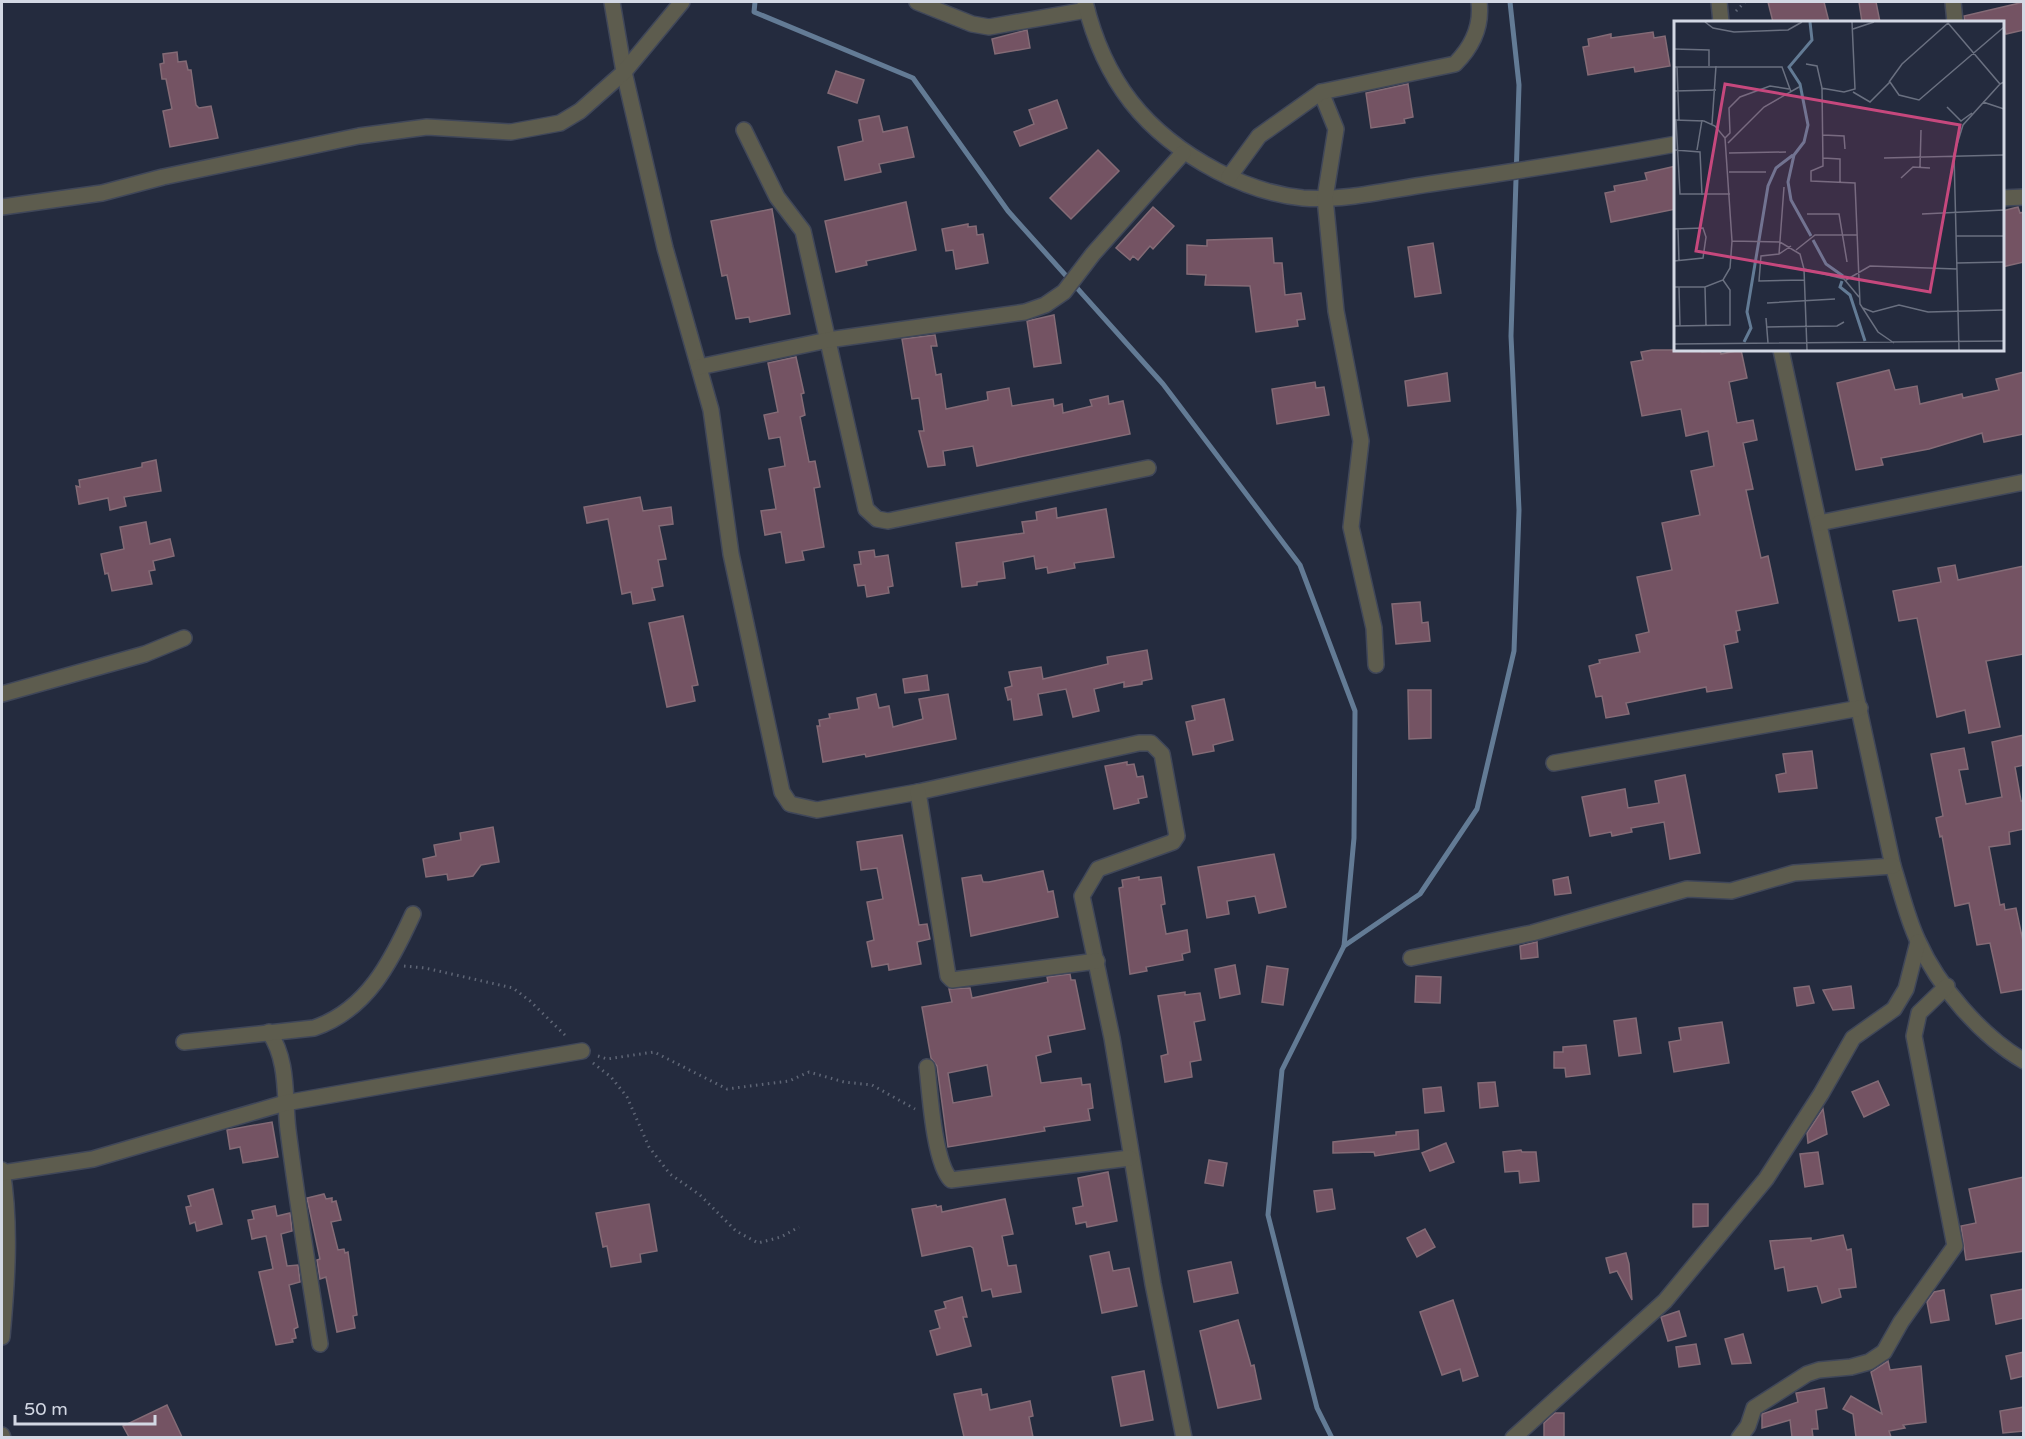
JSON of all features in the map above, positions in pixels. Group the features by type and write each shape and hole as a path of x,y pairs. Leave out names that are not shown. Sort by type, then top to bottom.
{"street":[{"path":"612,2 624,72 665,248 711,410 731,554 782,792 790,804 817,810 918,792 1139,743 1151,744 1162,754 1177,836 1173,842 1098,869 1082,896 1097,961 1130,1158 1184,1437"},
{"path":"2,207 102,193 163,177 359,136 427,127 511,132 542,129 560,123 580,111 624,72 667,8 682,2"},
{"path":"917,2 972,24 989,27 1086,6 1100,49 1125,96 1149,123 1183,153 1244,185 1275,193 1325,198 1489,176 1674,144"},
{"path":"1229,177 1259,136 1321,92 1455,64 1471,48 1480,13 1479,2"},
{"path":"1719,2 1721,21"},
{"path":"1953,2 1955,21"},
{"path":"1321,92 1336,129 1325,198 1336,311 1361,441 1351,527 1374,628 1376,665"},
{"path":"744,130 777,197 803,231 866,509 877,519 888,521 1148,468"},
{"path":"699,367 828,339 1025,312 1045,305 1064,292 1093,254 1183,153"},
{"path":"2004,198 2024,197"},
{"path":"1781,351 1893,866 1918,942 1947,986 1977,1024 2002,1048 2024,1061"},
{"path":"1819,523 2024,482"},
{"path":"2,694 144,654 184,639"},
{"path":"1554,763 1860,708"},
{"path":"918,792 948,976 952,980 1097,961"},
{"path":"1411,958 1532,933 1687,889 1731,891 1794,873 1893,866"},
{"path":"184,1042 314,1028 330,1022 348,1011 387,968 413,914"},
{"path":"1513,1437 1665,1301 1766,1179 1821,1094 1853,1038 1894,1009 1906,989 1918,942"},
{"path":"1739,1437 1748,1426 1754,1408 1807,1374 1869,1362 1884,1352 1901,1322 1955,1246 1914,1036 1919,1013 1947,986"},
{"path":"269,1032 279,1049 320,1344"},
{"path":"2,1337 5,1304 6,1193 2,1172 93,1159 285,1103 582,1051"},
{"path":"927,1067 934,1129 948,1178 955,1181 1130,1158"}],"path":[{"path":"387,968 425,968 513,988 530,1000 596,1067 611,1077 620,1088 649,1147 670,1174 700,1195 735,1231 758,1243 781,1237 799,1227"},
{"path":"582,1051 607,1059 654,1052 727,1089 789,1081 809,1072 843,1082 872,1085 903,1101 934,1129"}],"building":[{"path":"1768,2 1824,2 1829,21 1773,21"},
{"path":"1859,2 1876,2 1880,21 1862,21"},
{"path":"2024,2 2024,30 2006,34 2004,21 1965,21 1964,16"},
{"path":"1027,30 1030,48 995,54 992,39"},
{"path":"1653,32 1654,38 1665,36 1670,66 1635,72 1634,67 1588,75 1583,47 1589,46 1588,39 1611,34 1611,38"},
{"path":"177,52 178,62 186,61 188,70 191,70 196,105 199,108 211,106 218,138 170,147 163,111 172,109 166,79 162,79 160,64 164,63 163,54"},
{"path":"836,71 864,80 857,103 828,93"},
{"path":"1408,84 1413,117 1404,119 1405,123 1371,128 1366,93"},
{"path":"1057,100 1067,128 1020,146 1014,132 1034,124 1029,110"},
{"path":"879,116 883,132 907,127 914,157 879,164 881,172 845,180 838,147 863,141 859,120"},
{"path":"1098,150 1119,171 1071,219 1050,198"},
{"path":"1674,166 1674,209 1611,222 1605,193 1615,191 1614,186 1647,180 1645,173"},
{"path":"906,202 916,250 866,261 867,265 836,272 825,221"},
{"path":"1153,207 1174,226 1153,249 1150,246 1138,260 1133,256 1130,260 1116,248"},
{"path":"2018,207 2020,213 2024,212 2024,262 2004,267 2004,210"},
{"path":"772,209 790,314 750,322 749,317 736,319 727,275 722,276 711,221"},
{"path":"968,224 968,227 976,226 977,235 983,234 988,263 956,269 953,250 946,251 942,229"},
{"path":"1272,238 1274,263 1282,263 1285,295 1301,293 1305,319 1297,320 1298,326 1256,332 1250,286 1205,285 1206,275 1187,274 1187,245 1207,246 1207,240"},
{"path":"1433,243 1441,293 1415,297 1408,247"},
{"path":"1054,315 1061,363 1034,367 1027,321"},
{"path":"935,335 937,346 931,346 936,375 941,374 946,409 988,400 987,392 1009,388 1012,406 1053,399 1054,406 1062,404 1063,413 1092,406 1090,400 1108,396 1109,404 1123,401 1130,434 977,466 973,446 943,451 945,465 928,467 919,431 924,431 919,398 912,399 902,339"},
{"path":"1652,350 1720,351 1721,354 1741,351 1747,378 1729,382 1737,423 1753,420 1757,440 1743,443 1753,489 1746,490 1761,558 1768,556 1778,603 1736,611 1740,630 1736,631 1738,642 1724,645 1732,688 1707,692 1706,687 1626,703 1629,714 1606,718 1602,696 1596,697 1589,666 1600,663 1599,660 1640,652 1636,635 1649,632 1637,577 1672,570 1662,523 1700,515 1691,471 1714,466 1708,431 1686,436 1681,409 1642,416 1631,362 1643,360 1641,352"},
{"path":"796,357 804,393 801,394 805,415 800,417 809,462 815,461 820,487 814,488 824,547 802,551 804,560 786,563 781,532 765,535 761,511 776,509 769,469 785,466 780,437 769,439 764,415 778,412 768,363"},
{"path":"1889,370 1895,390 1917,386 1920,404 1962,394 1963,398 1999,390 1996,379 2024,372 2024,434 1984,442 1982,433 1929,449 1881,458 1883,465 1856,470 1837,383"},
{"path":"1447,373 1450,401 1408,406 1405,381"},
{"path":"1315,382 1316,388 1324,387 1329,415 1277,424 1272,389"},
{"path":"156,460 161,491 124,497 126,506 110,510 108,498 79,504 76,486 80,487 79,480 142,467 142,463"},
{"path":"640,497 643,511 671,507 673,524 659,526 666,559 658,560 663,586 652,588 655,600 633,604 631,592 622,594 608,519 587,523 584,507"},
{"path":"1056,508 1057,518 1106,509 1114,557 1074,563 1075,568 1048,573 1047,567 1036,569 1034,556 1003,562 1005,578 977,582 977,585 962,587 956,543 1024,533 1022,522 1037,520 1036,512"},
{"path":"146,522 150,544 170,539 174,556 153,561 155,570 149,571 152,584 112,591 108,573 105,574 101,554 124,549 120,527"},
{"path":"874,550 875,557 888,555 893,586 888,587 889,593 867,597 865,585 858,586 854,565 861,564 859,552"},
{"path":"1955,565 1958,580 2024,566 2024,654 1986,661 2000,727 1969,733 1965,710 1937,717 1917,618 1899,621 1893,591 1941,582 1938,568"},
{"path":"1420,602 1422,623 1428,622 1430,641 1396,644 1392,604"},
{"path":"683,616 698,685 692,686 695,701 667,707 649,623"},
{"path":"1147,650 1152,679 1142,681 1142,684 1124,687 1124,682 1094,689 1099,711 1073,717 1066,689 1038,694 1042,715 1014,720 1011,699 1008,700 1005,688 1012,686 1009,672 1041,667 1043,679 1108,664 1107,657"},
{"path":"927,675 929,690 905,693 903,679"},
{"path":"1408,690 1431,690 1431,738 1409,739"},
{"path":"876,694 879,708 889,706 893,727 923,719 919,699 948,694 956,739 866,757 865,754 823,762 817,726 820,726 819,720 830,718 829,714 859,709 857,698"},
{"path":"1224,699 1233,740 1213,745 1214,751 1193,755 1186,722 1195,720 1192,706"},
{"path":"2024,735 2024,765 2015,767 2021,801 2024,801 2024,829 2009,832 2010,844 1989,847 2000,905 2004,904 2005,910 2016,908 2024,946 2024,989 2001,993 1990,943 1977,945 1969,903 1955,906 1942,836 1940,837 1936,818 1943,816 1931,754 1964,748 1968,769 1959,770 1966,804 2002,797 1992,742"},
{"path":"1812,751 1817,788 1779,792 1776,775 1786,773 1783,754"},
{"path":"1127,762 1127,765 1134,764 1137,777 1143,776 1147,797 1138,799 1139,803 1114,809 1105,766"},
{"path":"1685,775 1700,853 1670,859 1664,822 1631,828 1632,832 1612,836 1611,832 1590,836 1582,797 1625,789 1628,808 1659,803 1655,781"},
{"path":"493,827 499,862 481,865 473,876 448,880 447,874 426,877 423,859 436,856 434,845 461,840 460,833"},
{"path":"902,835 919,925 927,924 930,939 917,942 921,964 889,970 888,964 872,967 867,942 874,940 867,902 883,899 877,868 861,870 857,842"},
{"path":"1274,854 1286,907 1259,913 1255,896 1227,901 1229,914 1207,918 1198,867"},
{"path":"1043,871 1048,892 1053,891 1058,917 971,936 962,878 981,875 983,882 989,882"},
{"path":"1139,877 1139,880 1161,877 1165,904 1161,905 1166,934 1187,930 1190,952 1182,954 1183,960 1146,967 1147,971 1130,974 1119,888 1123,887 1122,880"},
{"path":"1568,877 1571,893 1555,895 1553,880"},
{"path":"1537,942 1538,957 1521,959 1520,946"},
{"path":"1235,965 1240,994 1220,998 1215,969"},
{"path":"1267,966 1288,969 1283,1005 1262,1002"},
{"path":"1070,974 1071,980 1075,980 1085,1029 1048,1036 1051,1052 1036,1056 1041,1083 1081,1078 1082,1085 1090,1084 1093,1108 1088,1109 1090,1120 1044,1127 1045,1131 948,1147 937,1066 931,1058 922,1007 952,1002 949,989 970,988 972,998 1048,982 1047,977","holes":["987,1065 992,1096 953,1103 948,1073"]},
{"path":"1416,976 1441,977 1440,1003 1415,1002"},
{"path":"1809,986 1814,1003 1797,1006 1794,988"},
{"path":"1851,986 1854,1008 1833,1010 1823,990"},
{"path":"1185,992 1185,995 1200,993 1205,1020 1194,1022 1201,1060 1190,1062 1192,1077 1165,1082 1161,1056 1168,1054 1158,996"},
{"path":"1636,1018 1641,1053 1619,1056 1614,1021"},
{"path":"1722,1022 1729,1063 1674,1072 1669,1042 1681,1040 1679,1028"},
{"path":"1586,1045 1590,1074 1566,1077 1565,1068 1554,1068 1554,1052 1563,1052 1563,1047"},
{"path":"1878,1081 1889,1105 1864,1117 1852,1092"},
{"path":"1495,1082 1498,1106 1480,1108 1478,1083"},
{"path":"1441,1087 1444,1111 1425,1113 1423,1089"},
{"path":"1823,1109 1827,1134 1808,1143 1807,1133"},
{"path":"272,1122 278,1157 243,1163 240,1147 230,1149 227,1130"},
{"path":"1418,1130 1419,1149 1375,1156 1374,1152 1333,1153 1333,1142 1396,1135 1396,1132"},
{"path":"1446,1143 1454,1162 1430,1171 1422,1153"},
{"path":"1521,1150 1522,1152 1536,1152 1539,1181 1520,1183 1519,1171 1505,1172 1503,1152"},
{"path":"1818,1152 1823,1184 1805,1187 1800,1154"},
{"path":"1209,1160 1227,1163 1223,1186 1205,1183"},
{"path":"1108,1172 1117,1221 1087,1227 1086,1222 1076,1224 1073,1208 1083,1206 1078,1178"},
{"path":"2024,1177 2024,1251 1966,1260 1961,1226 1976,1223 1969,1189"},
{"path":"213,1189 222,1224 197,1231 195,1222 190,1224 186,1207 191,1206 188,1196"},
{"path":"1332,1189 1335,1209 1317,1212 1314,1191"},
{"path":"324,1194 326,1199 332,1198 332,1202 336,1201 341,1220 331,1222 338,1250 344,1249 345,1253 348,1252 357,1315 353,1316 355,1328 337,1332 326,1277 320,1279 317,1260 320,1259 307,1198"},
{"path":"1005,1199 1013,1234 1002,1236 1008,1266 1016,1265 1021,1292 993,1297 991,1289 982,1291 973,1248 970,1246 922,1256 912,1209 936,1205 941,1206 942,1212"},
{"path":"649,1204 657,1251 640,1254 641,1262 611,1267 607,1246 603,1247 596,1213"},
{"path":"1693,1204 1708,1204 1708,1226 1693,1227"},
{"path":"275,1206 277,1216 290,1213 292,1231 281,1234 287,1266 298,1265 300,1282 289,1285 298,1327 294,1329 296,1338 292,1339 293,1342 276,1345 259,1272 273,1269 266,1236 252,1239 248,1220 254,1219 252,1211"},
{"path":"1425,1229 1435,1247 1417,1257 1407,1238"},
{"path":"1843,1235 1847,1250 1851,1249 1856,1287 1839,1289 1841,1297 1822,1303 1817,1286 1788,1291 1784,1267 1775,1269 1770,1241 1811,1238 1811,1241"},
{"path":"1109,1252 1113,1271 1129,1268 1137,1306 1102,1313 1090,1256"},
{"path":"1626,1253 1632,1300 1617,1271 1610,1273 1606,1258"},
{"path":"1231,1262 1238,1293 1194,1302 1188,1271"},
{"path":"2024,1289 2024,1318 1996,1324 1991,1295"},
{"path":"1944,1290 1949,1320 1931,1323 1927,1302 1934,1292"},
{"path":"962,1297 967,1317 963,1317 971,1346 937,1355 930,1331 940,1328 935,1311 946,1308 944,1302"},
{"path":"1453,1300 1478,1376 1463,1381 1460,1369 1442,1375 1420,1312"},
{"path":"1679,1311 1686,1336 1668,1341 1661,1317"},
{"path":"1238,1320 1251,1366 1254,1365 1261,1399 1218,1408 1200,1331"},
{"path":"1743,1334 1751,1363 1732,1364 1725,1339"},
{"path":"1696,1344 1700,1364 1679,1367 1676,1347"},
{"path":"2024,1352 2024,1376 2011,1379 2006,1356"},
{"path":"1888,1361 1890,1370 1921,1366 1926,1422 1903,1425 1905,1428 1889,1431 1891,1437 1856,1437 1853,1414 1843,1409 1851,1396 1882,1414 1871,1372"},
{"path":"1144,1371 1153,1420 1121,1426 1112,1377"},
{"path":"1824,1388 1827,1408 1816,1410 1818,1429 1812,1429 1813,1437 1792,1437 1790,1420 1762,1428 1762,1414 1798,1402 1796,1393"},
{"path":"981,1389 982,1395 987,1394 990,1410 1030,1401 1033,1416 1029,1417 1033,1437 964,1437 954,1394"},
{"path":"167,1405 182,1437 129,1437 123,1426"},
{"path":"2024,1407 2024,1431 2003,1433 2000,1411"},
{"path":"1555,1413 1564,1413 1564,1437 1544,1437 1544,1423"}],"waterway":[{"path":"755,2 754,12 913,78 1008,211 1163,384 1300,565 1355,711 1354,838 1344,946 1282,1070 1268,1215 1317,1408 1332,1438"},
{"path":"1344,946 1420,894 1477,809 1514,651 1519,510 1511,336 1519,85 1510,2"}]}
